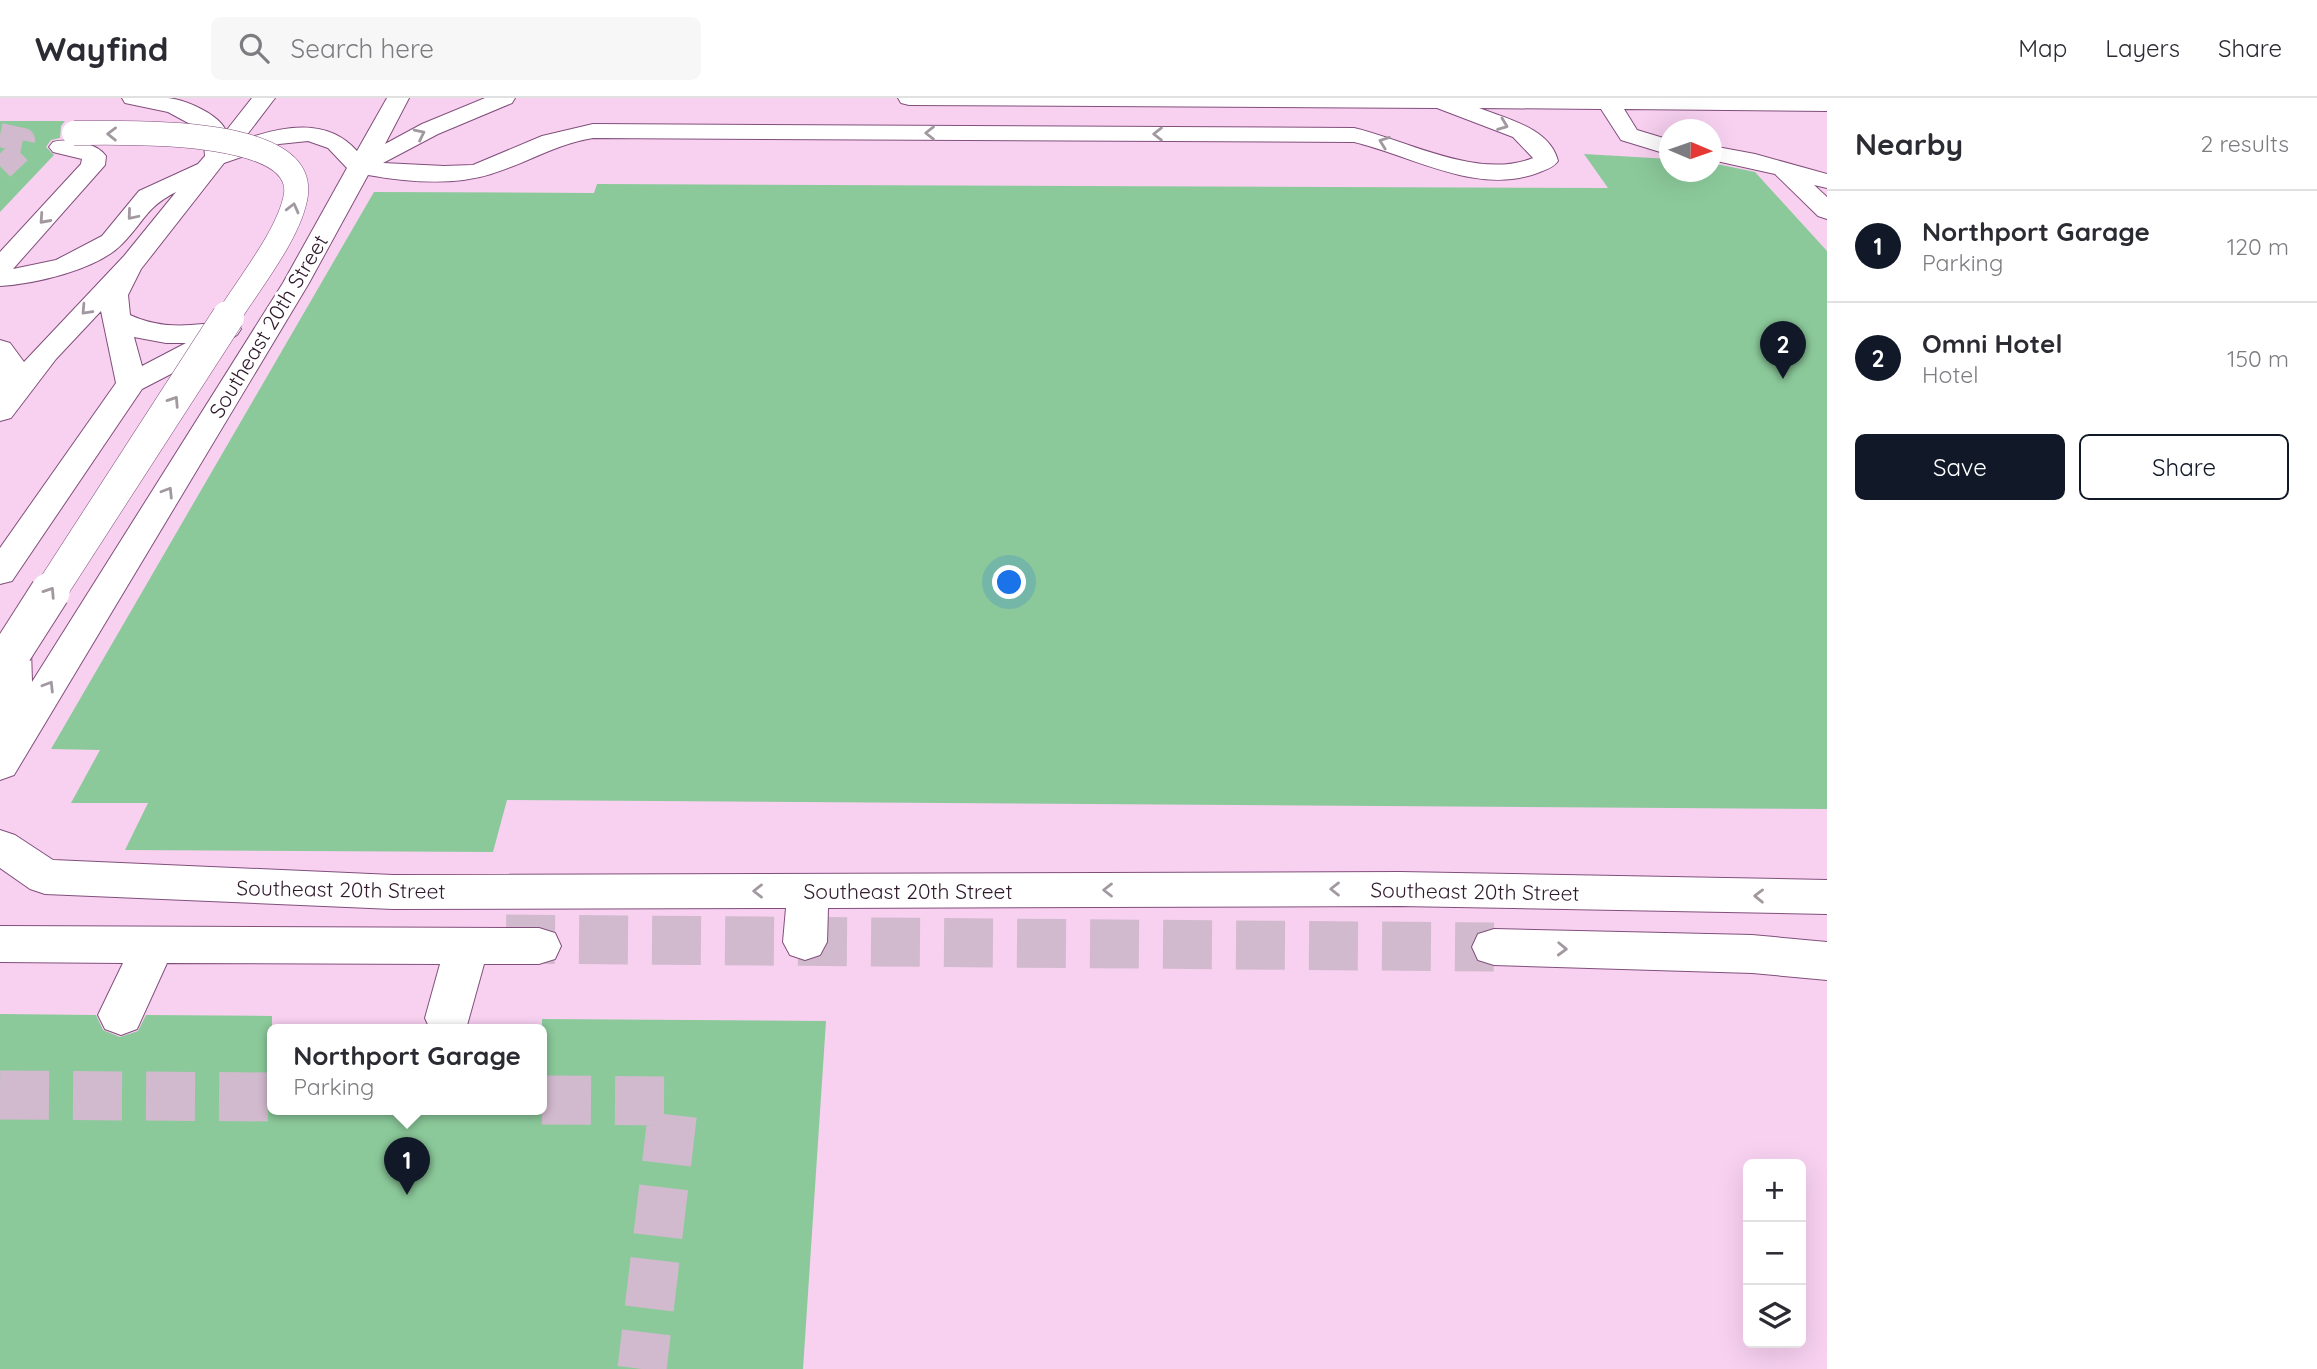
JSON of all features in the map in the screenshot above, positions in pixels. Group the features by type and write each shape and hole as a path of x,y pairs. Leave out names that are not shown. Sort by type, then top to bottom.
{"street":[{"path":"133,98 163,102 194,114 214,128 213,162"},
{"path":"9,401 46,353 133,262 264,98"},
{"name":"Southeast 20th Street","path":"7,754 296,283 398,98"},
{"path":"360,166 430,129 503,98"},
{"path":"909,98 1554,100 1827,104"},
{"path":"0,278 20,277 65,266 111,241 148,196 265,139 305,135 323,137 335,142 360,166 412,172 468,173 555,139 593,131 1328,134 1373,138 1470,169 1530,170 1546,161 1545,152 1521,132 1439,101"},
{"path":"1608,102 1629,135 1659,145"},
{"path":"0,268 93,165 94,156 67,140 166,135 239,143 270,153 292,170 298,190 289,222 13,650 7,754"},
{"path":"1722,154 1735,155 1827,181"},
{"path":"1785,171 1827,211"},
{"path":"131,383 116,319 114,295 133,262"},
{"path":"0,573 131,383 186,355 296,283"},
{"path":"116,319 136,330 163,335 227,329"},
{"path":"0,349 13,367 9,401"},
{"name":"Southeast 20th Street","path":"0,846 45,877 135,883 393,892 1400,889 1827,897"},
{"path":"805,942 808,891"},
{"path":"0,944 539,946"},
{"path":"121,1015 153,945"},
{"path":"448,1018 467,945"},
{"path":"1494,947 1752,954 1827,961"}],"shaded area":[{"path":"0,98 1827,98 1827,1369 0,1369"}],"building":[{"path":"0,121 65,121 61,126 60,138 51,140 46,147 54,155 0,212"},
{"path":"1584,154 1659,158 1659,182 1722,182 1722,165 1755,172 1827,251 1827,809 507,800 493,852 125,850 148,803 71,803 100,750 51,749 374,192 594,193 597,184 1608,188"},
{"path":"0,1014 96,1015 103,1030 120,1037 138,1031 146,1015 272,1016 272,1024 267,1024 267,1115 547,1115 547,1024 542,1024 542,1019 826,1021 803,1369 0,1369"}],"tunnel":[{"path":"0,135 23,140 21,150 0,170"},
{"path":"506,939 1494,947"},
{"path":"0,1095 267,1097"},
{"path":"547,1100 674,1101 642,1369"}],"place":[{"name":"Omni Hotel","path":"1783,379"},
{"name":"Northport Garage","path":"407,1195"}]}
